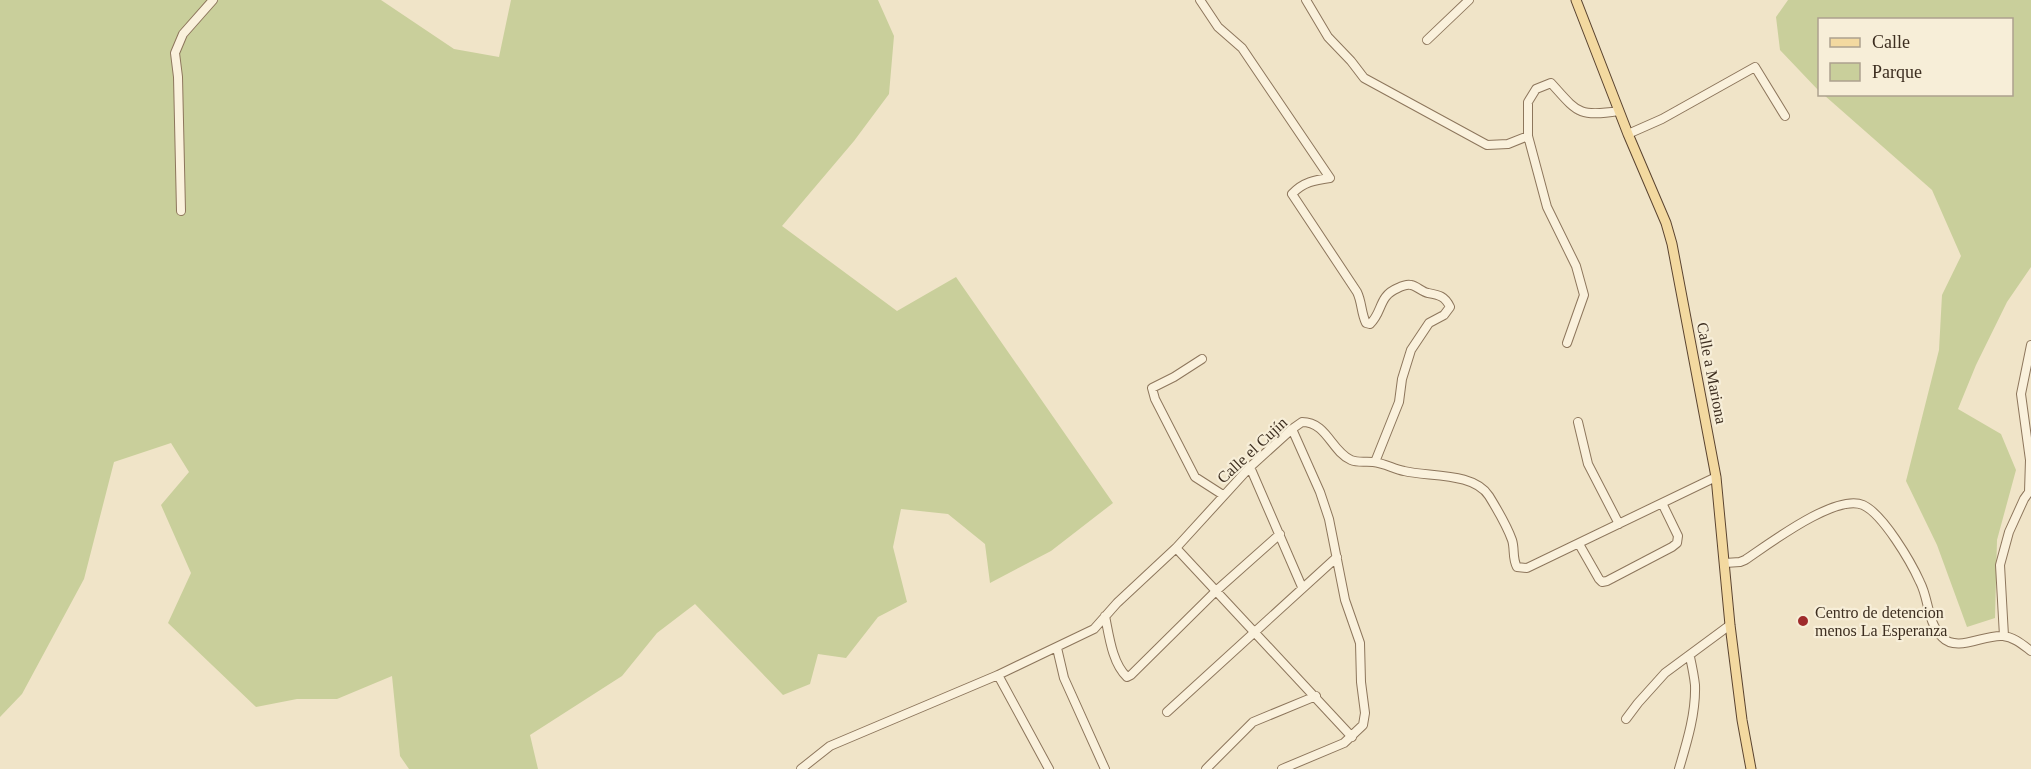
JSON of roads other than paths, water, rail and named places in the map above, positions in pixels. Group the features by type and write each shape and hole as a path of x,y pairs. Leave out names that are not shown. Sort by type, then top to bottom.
{"main road":[{"name":"Calle a Mariona","path":"1576,0 1628,134 1666,223 1672,244 1716,477 1730,625 1742,720 1751,769"}],"street":[{"path":"181,211 178,77 175,53 183,34 213,0"},
{"path":"1200,0 1218,27 1242,48 1330,178 1312,180 1298,187 1293,194 1357,292 1362,302 1362,315 1366,323 1370,324 1376,318 1380,304 1389,292 1404,285 1413,285 1425,292 1439,294 1447,300 1450,308 1444,315 1429,323 1411,350 1402,379 1399,402 1375,462"},
{"path":"1306,0 1328,37 1364,78 1487,145 1508,144 1528,136"},
{"path":"1427,40 1469,0"},
{"path":"1628,134 1662,119 1755,67 1785,116"},
{"path":"1567,343 1584,295 1576,266 1547,207 1528,136 1528,102 1536,88 1551,83 1574,108 1591,115 1619,111"},
{"path":"2004,636 2000,564 2010,532 2029,492 2030,460 2022,394 2031,345"},
{"path":"1202,359 1152,388 1155,399 1195,477 1223,495"},
{"name":"Calle el Cujín","path":"801,769 830,746 998,675 1094,630 1105,616 1176,548 1250,467 1302,422 1313,423 1348,459 1358,462 1375,462 1405,471 1455,477 1482,487 1513,542 1514,561 1517,567 1521,568 1527,568 1579,544 1716,477"},
{"path":"1578,422 1588,464 1619,524"},
{"path":"1282,769 1344,743 1363,724 1365,713 1360,644 1345,600 1329,519 1320,492 1292,429"},
{"path":"1250,467 1302,587"},
{"path":"1579,544 1599,579 1602,582 1607,581 1677,543 1678,536 1662,503"},
{"path":"1725,563 1745,560 1822,512 1847,504 1862,504 1874,512 1887,526 1920,580 1934,624 1942,637 1952,644 2004,636 2015,640 2031,651"},
{"path":"1105,616 1112,648 1123,674 1127,677 1217,590 1280,534"},
{"path":"1176,548 1352,737"},
{"path":"1167,712 1337,557"},
{"path":"1626,719 1665,673 1690,657 1730,625"},
{"path":"1057,648 1064,678 1105,769"},
{"path":"1679,769 1693,712 1695,685 1690,657"},
{"path":"998,675 1049,769"},
{"path":"1206,769 1253,722 1316,696"}],"place":[{"name":"Centro de detencion menos La Esperanza","path":"1803,621"}]}
